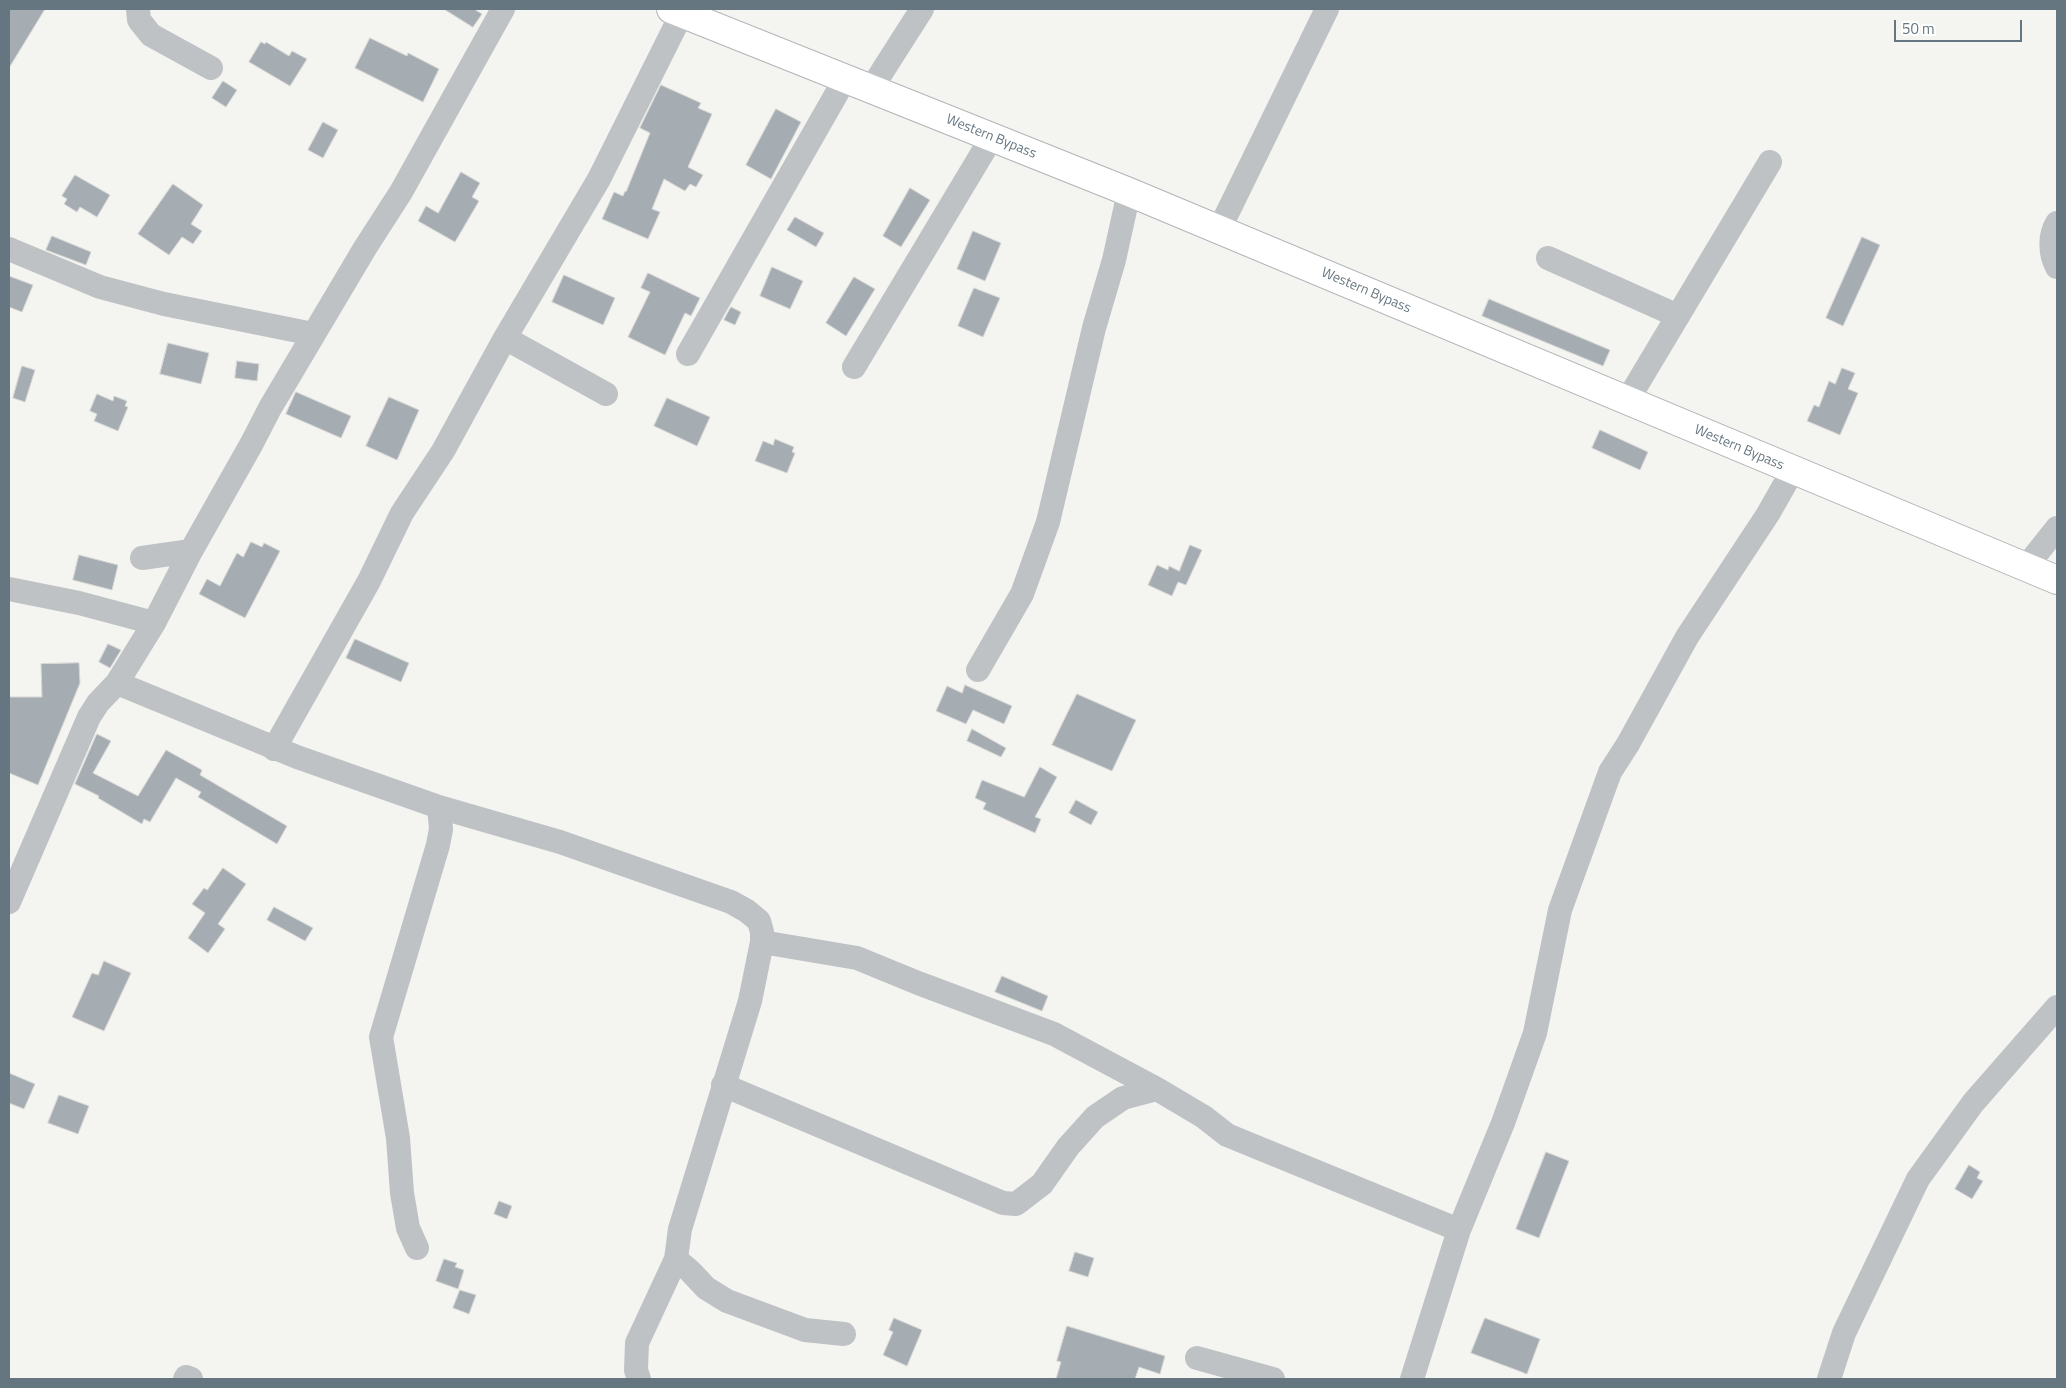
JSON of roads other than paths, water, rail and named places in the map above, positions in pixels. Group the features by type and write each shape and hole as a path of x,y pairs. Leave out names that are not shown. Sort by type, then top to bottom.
{"main road":[{"name":"Western Bypass","path":"677,11 1129,192 2057,580"}],"street":[{"path":"138,9 139,20 151,35 211,68"},
{"path":"9,902 89,717 98,703 117,683 154,623 191,551 270,408 313,334 401,192 504,9"},
{"path":"871,89 922,9"},
{"path":"1219,230 1327,9"},
{"path":"274,749 369,582 402,513 443,451 505,338 599,179 677,11"},
{"path":"688,354 845,79"},
{"path":"854,367 992,138"},
{"path":"1627,401 1770,162"},
{"path":"978,670 1022,594 1048,522 1094,328 1114,260 1129,192"},
{"path":"2057,223 2052,241 2053,258 2057,266"},
{"path":"9,248 100,287 164,304 313,334"},
{"path":"1548,258 1678,316"},
{"path":"505,338 606,394"},
{"path":"1412,1379 1459,1230 1503,1123 1535,1033 1560,910 1610,772 1628,744 1687,637 1768,514 1793,470"},
{"path":"2026,567 2057,528"},
{"path":"142,558 191,551"},
{"path":"9,589 79,603 154,623"},
{"path":"117,683 274,749 439,807 560,842 731,902 747,911 759,922 762,942 750,1000 680,1229 676,1259 638,1343 636,1370 639,1379"},
{"path":"417,1248 408,1228 398,1138 381,1037 438,845 441,829 439,807"},
{"path":"762,942 857,958 918,984 1054,1034 1158,1089 1204,1117 1227,1135 1459,1230"},
{"path":"1829,1379 1844,1333 1918,1179 1973,1103 2057,1007"},
{"path":"723,1085 1003,1203 1016,1204 1042,1184 1068,1147 1095,1118 1123,1098 1158,1089"},
{"path":"676,1259 706,1288 727,1301 805,1330 844,1334"},
{"path":"1197,1358 1273,1379"},
{"path":"185,1379 186,1377 192,1379"}]}
